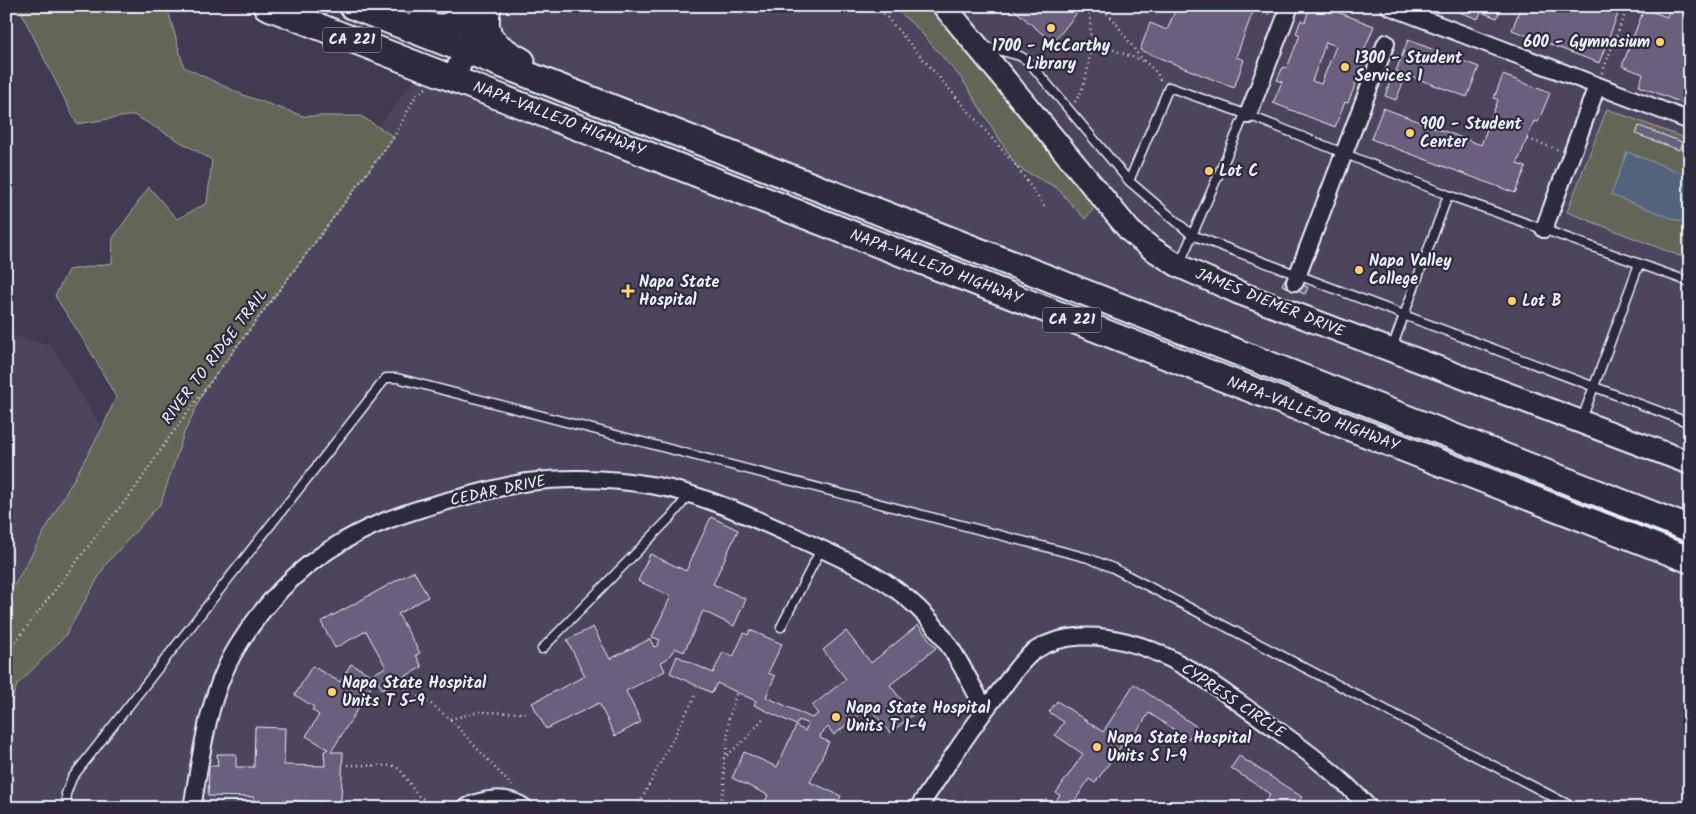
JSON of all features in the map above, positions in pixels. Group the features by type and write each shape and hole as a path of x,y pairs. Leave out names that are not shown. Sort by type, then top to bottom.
{"main road":[{"name":"NAPA-VALLEJO HIGHWAY","path":"266,6 1690,560"},
{"path":"354,7 438,28 453,25 470,6"},
{"path":"488,6 485,25 494,44 562,87"},
{"name":"NAPA-VALLEJO HIGHWAY","path":"354,7 1690,529"}],"street":[{"path":"446,76 466,50 482,6"},
{"name":"JAMES DIEMER DRIVE","path":"944,6 1121,221 1140,240 1179,266 1237,292 1690,463"},
{"path":"1395,7 1690,122"},
{"path":"1246,114 1287,13"},
{"path":"1296,279 1386,43"},
{"path":"1544,229 1597,86"},
{"name":"CEDAR DRIVE","path":"192,808 214,699 239,644 279,591 330,549 370,526 416,510 527,482 580,479 623,482 671,489 778,530 870,572 918,607 943,636 985,710"},
{"name":"CYPRESS CIRCLE","path":"918,808 985,710 1012,675 1035,650 1068,636 1098,637 1127,642 1166,657 1204,677 1315,757 1370,808"},
{"path":"465,808 494,800 512,801 525,808"}],"lane":[{"path":"976,45 1024,58 1129,181 1192,235 1296,279 1690,423"},
{"path":"1129,181 1169,87 1246,114 1448,195 1690,282"},
{"path":"1179,266 1246,114"},
{"path":"1392,350 1448,195"},
{"path":"1581,422 1639,264"},
{"path":"68,808 66,794 72,778 375,389 386,378 391,378 1088,558 1122,572 1567,804 1568,808"},
{"path":"542,650 671,517 689,495"},
{"path":"781,627 821,549"}],"path":[{"path":"877,6 1017,166 1045,207"},
{"path":"1069,110 1077,100 1083,84 1090,41 1090,6"},
{"path":"1100,6 1114,20 1144,62 1157,73 1159,81 1169,87"},
{"path":"1597,86 1628,6"},
{"path":"1254,8 1287,13"},
{"path":"1090,41 1144,62"},
{"name":"RIVER TO RIDGE TRAIL","path":"6,654 100,531 132,493 170,436 394,137 416,95 446,76"},
{"path":"1528,139 1572,155"},
{"path":"397,683 430,703 450,719 514,788"},
{"path":"637,808 696,694"},
{"path":"718,808 724,789 723,763 726,756 729,718 736,694"},
{"path":"450,719 480,712 526,713"},
{"path":"726,756 749,736 764,717"},
{"path":"348,765 395,766 402,772 416,795 436,808"}],"shaded area":[{"name":"Napa Valley College","path":"488,6 1690,6 1690,529 524,63 485,17"},
{"name":"Napa State Hospital","path":"423,67 1690,560 1690,808 6,808 6,631"},
{"path":"6,334 51,346 102,429 6,600"}],"green space":[{"path":"18,6 167,6 184,67 243,95 303,116 361,116 394,137 205,389 184,433 161,503 106,564 65,636 17,685 6,717 6,600 102,429 116,397 88,347 55,296 68,270 112,263 113,238 149,187 177,219 207,203 212,160 134,115 77,124"},
{"path":"352,6 470,6 453,25"},
{"path":"893,6 945,6 1102,199 1085,219 1057,188 1017,167 962,79 918,29"},
{"path":"1607,109 1690,140 1690,260 1567,212"}],"water":[{"path":"1627,152 1690,176 1690,225 1611,195"}],"building":[{"name":"1700 - McCarthy Library","path":"1010,6 1070,6 1077,13 1053,43"},
{"path":"1177,6 1255,6 1236,57 1244,60 1234,88 1140,50 1150,23 1167,30"},
{"name":"1300 - Student Services 1","path":"1310,6 1322,6 1374,26 1361,58 1365,59 1348,103 1345,102 1335,127 1273,103 1282,82 1277,80 1283,67 1287,68 1300,35 1296,33 1301,20 1305,22","holes":["1326,42 1336,46 1321,84 1312,81"]},
{"path":"1443,6 1502,6 1497,18 1481,12 1478,19"},
{"path":"1521,6 1621,6 1599,63 1512,30"},
{"name":"600 - Gymnasium","path":"1670,7 1690,15 1690,106 1639,86 1643,74 1622,66 1644,9 1667,17"},
{"path":"1408,40 1479,67 1467,97 1396,71"},
{"name":"900 - Student Center","path":"1503,75 1550,93 1538,122 1534,121 1517,164 1526,167 1515,193 1371,139 1383,108 1481,145 1498,100 1494,98"},
{"path":"1391,79 1403,83 1396,100 1385,96"},
{"path":"1639,126 1682,142 1679,150 1636,134"},
{"path":"1285,279 1308,287 1305,294 1282,285"},
{"path":"711,517 738,530 713,584 746,599 734,626 703,611 684,652 675,648 667,659 661,662 665,671 626,691 641,722 615,736 599,703 546,729 532,703 585,676 567,640 593,627 610,659 650,639 654,647 657,646 660,640 652,637 671,596 638,581 650,554 686,571"},
{"name":"Napa State Hospital Units T 5-9","path":"414,571 428,597 398,614 420,653 416,655 422,667 382,689 376,679 331,752 343,752 341,800 339,800 338,808 322,808 322,802 283,800 283,808 254,808 254,797 208,796 209,766 218,766 217,754 236,754 236,767 254,767 255,727 285,728 284,765 325,766 324,751 328,749 306,736 319,715 312,710 314,707 295,695 312,666 340,682 351,664 371,675 386,667 366,631 335,648 321,622"},
{"name":"Napa State Hospital Units T 1-4","path":"918,625 936,648 890,685 913,715 890,733 869,707 834,735 828,727 821,734 820,738 829,742 810,782 841,796 835,808 762,808 768,795 732,778 744,752 777,767 796,726 805,731 808,724 799,720 796,725 754,705 756,701 717,683 712,693 670,673 677,656 713,673 723,652 733,657 744,633 748,635 750,630 782,644 768,673 775,676 766,697 812,718 818,714 812,706 846,679 823,650 846,631 871,663"},
{"name":"Napa State Hospital Units S 1-9","path":"1134,684 1197,727 1188,739 1149,713 1133,737 1129,735 1095,783 1089,779 1070,808 1030,808 1033,803 1040,807 1046,799 1053,805 1060,795 1056,793 1083,754 1055,735 1064,722 1049,712 1057,701 1103,732"},
{"name":"Napa State Hospital Units S 1-9","path":"1239,756 1302,797 1294,808 1261,808 1270,794 1231,768"}],"place":[{"name":"1700 - McCarthy Library","path":"1051,28"},
{"name":"600 - Gymnasium","path":"1660,42"},
{"name":"1300 - Student Services 1","path":"1345,67"},
{"name":"900 - Student Center","path":"1410,133"},
{"name":"Lot C","path":"1209,171"},
{"name":"Napa Valley College","path":"1359,270"},
{"name":"Napa State Hospital","path":"628,291"},
{"name":"Lot B","path":"1512,301"},
{"name":"Napa State Hospital Units T 5-9","path":"332,692"},
{"name":"Napa State Hospital Units T 1-4","path":"836,717"},
{"name":"Napa State Hospital Units S 1-9","path":"1097,747"}]}
